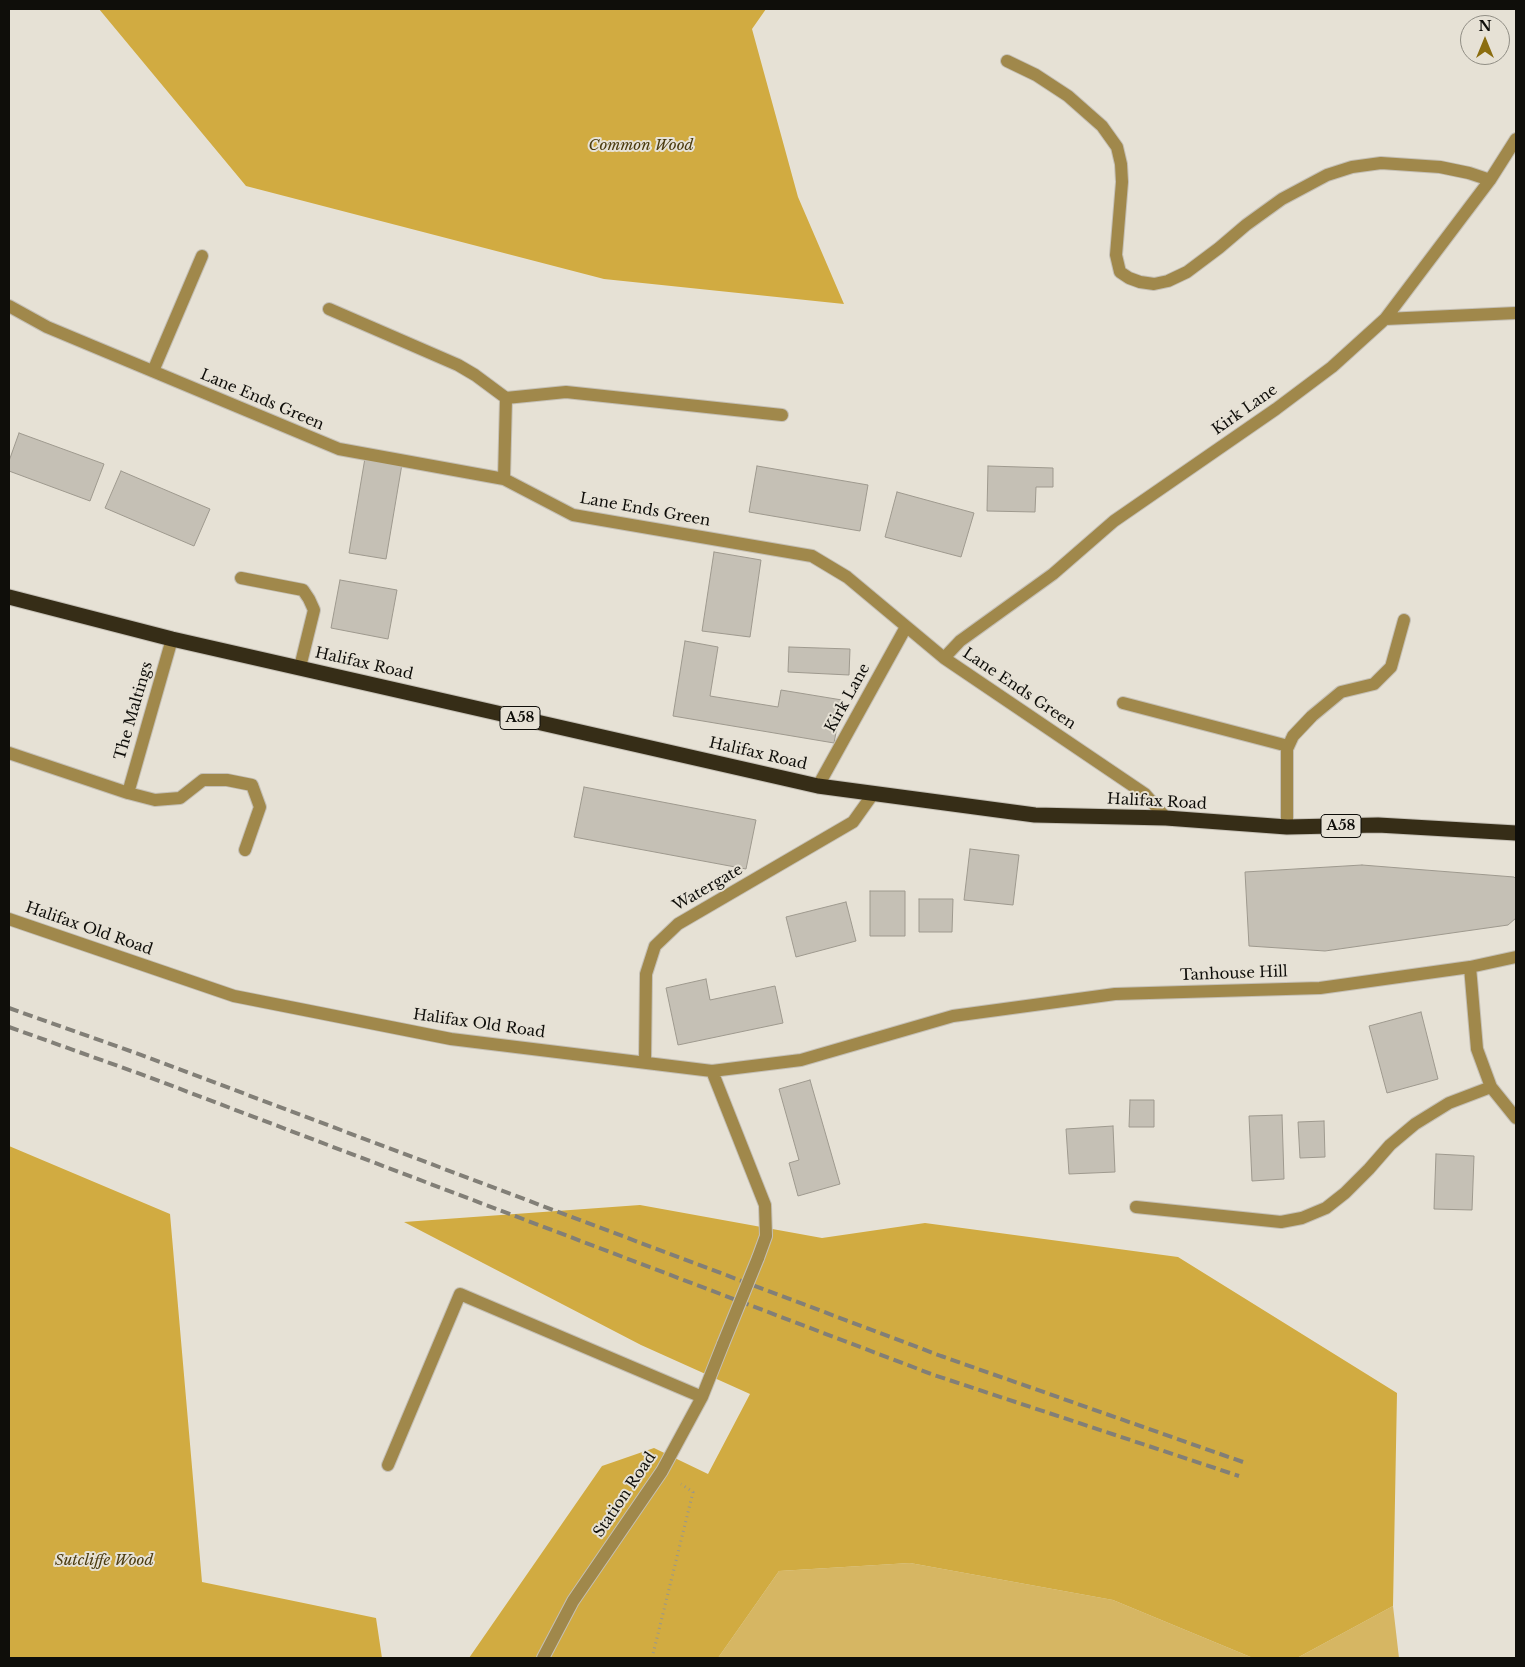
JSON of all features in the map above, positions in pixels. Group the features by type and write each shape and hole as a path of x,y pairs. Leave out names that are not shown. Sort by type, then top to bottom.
{"highway":[{"name":"Halifax Road","path":"9,597 172,639 818,786 1035,815 1166,818 1287,827 1378,825 1516,833"}],"street":[{"path":"1007,61 1036,75 1068,96 1102,126 1117,147 1121,164 1122,182 1116,255 1120,272 1140,282 1154,284 1168,281 1187,272 1282,199 1327,175 1352,167 1381,163 1440,167 1490,180"},
{"name":"Kirk Lane","path":"944,658 960,641 1052,574 1114,521 1276,409 1332,367 1385,319 1490,180 1516,139"},
{"path":"153,371 202,256"},
{"name":"Lane Ends Green","path":"9,306 46,327 339,449 504,479 573,515 812,556 847,577 944,658 1145,794 1166,818"},
{"path":"329,309 458,365 506,398 566,392 782,415"},
{"path":"1385,319 1516,313"},
{"path":"504,479 506,398"},
{"path":"241,578 303,590 309,599 314,610 300,667"},
{"path":"1287,827 1287,749 1293,736 1312,716 1341,692 1374,684 1391,667 1404,620"},
{"name":"Kirk Lane","path":"818,786 906,627"},
{"name":"The Maltings","path":"128,792 172,639"},
{"path":"1123,704 1288,746"},
{"path":"9,753 155,800 180,798 203,780 228,780 252,785 260,807 244,850"},
{"name":"Watergate","path":"645,1062 646,974 655,946 678,924 853,822 873,794"},
{"name":"Halifax Old Road","path":"9,919 234,996 451,1039 712,1071 801,1060 952,1016"},
{"name":"Tanhouse Hill","path":"952,1016 1115,994 1320,988 1470,967 1516,957"},
{"path":"1470,967 1477,1049 1491,1088 1516,1118"},
{"name":"Station Road","path":"543,1658 573,1601 662,1471 702,1397 766,1236 765,1205 712,1071"},
{"path":"1136,1207 1281,1222 1302,1218 1326,1208 1345,1194 1390,1145 1415,1124 1449,1103 1491,1088"},
{"path":"388,1465 460,1294 702,1397"}],"path":[{"path":"652,1658 693,1492 662,1471"}],"shaded area":[{"path":"910,1563 1113,1600 1253,1658 718,1658 779,1571"},
{"path":"1393,1606 1399,1658 1297,1658"}],"green space":[{"name":"Common Wood","path":"99,9 766,9 752,29 798,197 844,304 604,279 246,186"},
{"name":"Sutcliffe Wood","path":"9,1146 170,1214 202,1582 376,1618 382,1658 9,1658"},
{"path":"640,1205 822,1238 925,1223 1178,1257 1397,1393 1393,1606 1297,1658 1253,1658 1113,1600 910,1563 779,1571 718,1658 469,1658 602,1466 654,1448 708,1474 750,1394 641,1345 404,1222"}],"building":[{"path":"19,433 104,464 90,501 9,471 9,461"},
{"path":"365,458 402,464 386,559 349,553"},
{"path":"757,466 868,485 860,531 749,512"},
{"path":"988,466 1053,468 1053,487 1036,487 1035,512 987,511"},
{"path":"121,471 210,509 194,546 105,508"},
{"path":"897,492 974,513 961,557 885,537"},
{"path":"714,552 761,560 750,637 702,631"},
{"path":"340,580 397,590 388,639 331,628"},
{"path":"685,641 718,647 710,696 778,707 781,690 842,700 834,743 673,716"},
{"path":"789,647 850,649 849,675 788,672"},
{"path":"584,787 756,820 746,869 574,837"},
{"path":"970,849 1019,855 1013,905 964,900"},
{"path":"1362,865 1514,877 1516,879 1516,918 1508,925 1325,951 1249,946 1245,872"},
{"path":"870,891 905,891 905,936 870,936"},
{"path":"919,899 953,899 952,932 919,932"},
{"path":"846,902 856,941 796,957 786,917"},
{"path":"706,979 710,1000 775,986 783,1023 678,1045 666,988"},
{"path":"1421,1012 1438,1079 1387,1093 1369,1026"},
{"path":"810,1080 840,1184 798,1196 789,1163 799,1160 779,1089"},
{"path":"1130,1100 1154,1100 1154,1127 1129,1127"},
{"path":"1282,1115 1284,1179 1252,1181 1249,1116"},
{"path":"1324,1121 1325,1157 1300,1158 1298,1122"},
{"path":"1113,1126 1115,1172 1069,1174 1066,1129"},
{"path":"1436,1154 1474,1156 1472,1210 1434,1209"}],"railway":[{"path":"9,1008 147,1057 941,1356 1243,1462"},
{"path":"9,1027 146,1076 934,1375 1239,1476"}]}
